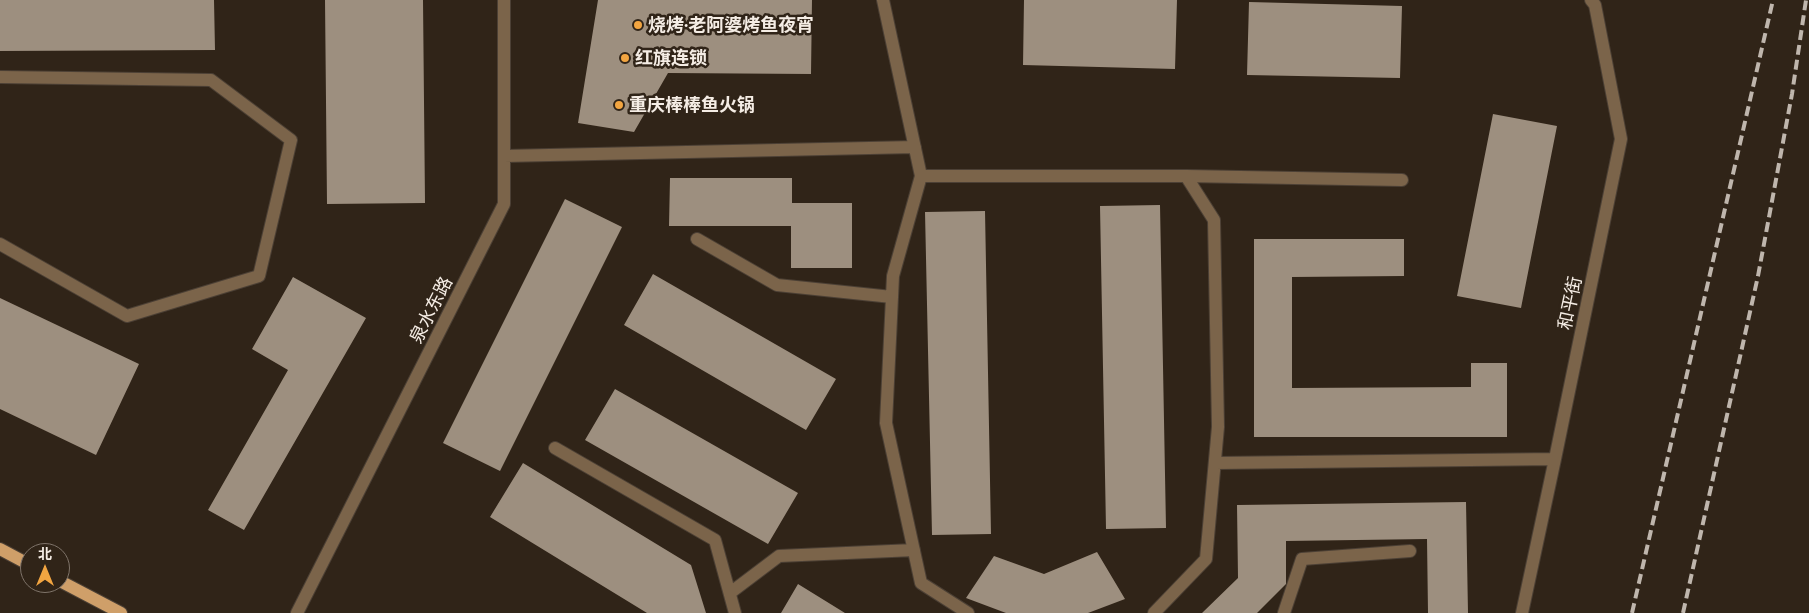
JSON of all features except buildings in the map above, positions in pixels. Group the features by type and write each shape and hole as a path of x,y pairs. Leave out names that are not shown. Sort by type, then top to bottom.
{"main road":[{"path":"0,549 20,560"},
{"path":"70,586 121,613"}],"street":[{"name":"泉水东路","path":"297,613 504,204 504,0"},
{"path":"883,0 922,176 894,276 886,423 922,583 968,613"},
{"name":"和平街","path":"1522,613 1621,139 1595,5 1591,0"},
{"path":"0,77 211,80 291,140 259,276 127,316 0,244"},
{"path":"504,156 915,147"},
{"path":"922,176 1186,176 1402,180"},
{"path":"1154,613 1206,559 1218,427 1214,220 1186,176"},
{"path":"698,239 777,285 892,296"},
{"path":"555,448 715,540 735,613"},
{"path":"1215,463 1555,459"},
{"path":"730,593 779,556 914,550"},
{"path":"1284,613 1302,559 1410,551"}],"railway":[{"path":"1632,613 1773,0"},
{"path":"1683,613 1758,276 1792,94 1806,0"}],"place":[{"name":"烧烤·老阿婆烤鱼夜宵","path":"638,25"},
{"name":"红旗连锁","path":"625,58"},
{"name":"重庆棒棒鱼火锅","path":"619,105"}]}
